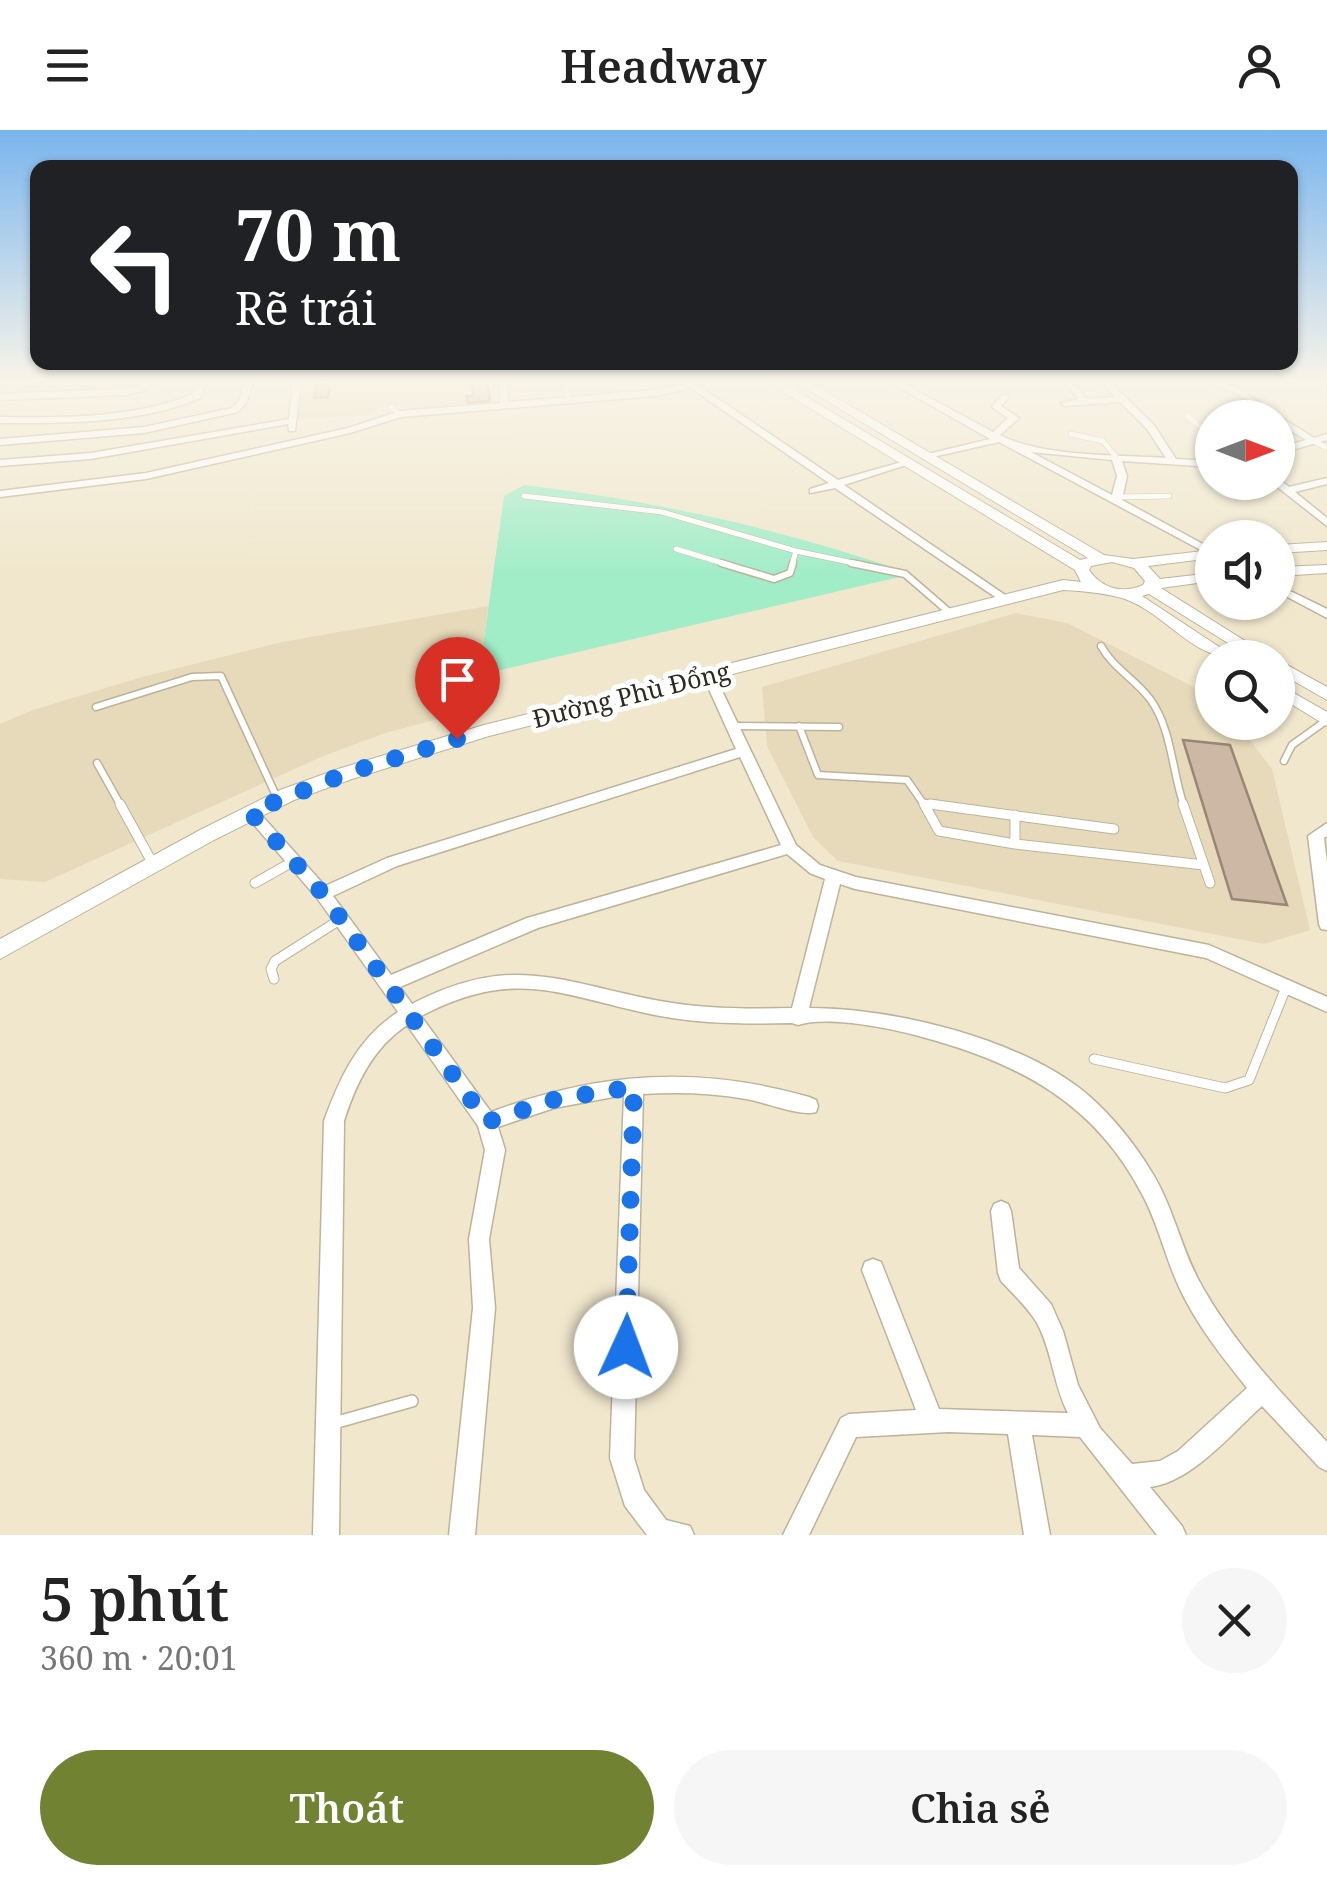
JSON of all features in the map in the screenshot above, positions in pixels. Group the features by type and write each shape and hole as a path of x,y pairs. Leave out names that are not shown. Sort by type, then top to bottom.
{"main road":[{"path":"879,446 1082,570 1096,587"},
{"path":"908,446 1099,558 1134,563 1195,555"},
{"path":"1295,549 1327,546"},
{"name":"Đường Phù Đổng","path":"1063,585 1099,558"},
{"path":"1134,563 1149,574 1151,586 1236,640"},
{"path":"1295,571 1327,569"},
{"path":"1129,595 1151,586 1195,580"},
{"name":"Đường Phù Đổng","path":"0,950 250,812 402,754 1063,585 1129,595"},
{"path":"1129,595 1200,640"},
{"path":"1295,676 1327,696"},
{"path":"1295,699 1327,720"}],"street":[{"path":"0,463 91,456 151,446"},
{"path":"0,494 146,476 281,446"},
{"path":"781,446 1004,600"},
{"path":"927,457 969,446"},
{"path":"1010,446 1195,463"},
{"path":"1010,446 1195,544"},
{"path":"1162,446 1173,462"},
{"path":"1116,457 1122,476 1117,500"},
{"path":"814,491 906,462"},
{"path":"1295,490 1327,481"},
{"path":"1295,499 1327,523"},
{"path":"1295,597 1327,614"},
{"path":"708,674 790,848 815,869 1209,952 1327,1005"},
{"path":"323,894 392,862 744,751"},
{"path":"250,812 323,894 487,1122 495,1150 479,1239 484,1308 462,1535"},
{"path":"1327,828 1316,836 1327,924"},
{"path":"389,984 533,923 790,848"},
{"path":"798,1018 834,875"},
{"path":"326,1535 334,1121 348,1078 373,1041 410,1013 460,990 501,981 540,979 684,1013 892,1022 1014,1060 1079,1100 1144,1177 1194,1294 1262,1390 1327,1459"},
{"path":"487,1122 556,1099 634,1087 702,1086 776,1094 809,1106"},
{"path":"634,1087 622,1458 634,1497 659,1530 681,1535"},
{"path":"1002,1211 1009,1273 1048,1322 1068,1389 1086,1425 1173,1535"},
{"path":"873,1270 932,1421"},
{"path":"1126,1477 1164,1473 1186,1459 1262,1390"},
{"path":"796,1535 848,1426 932,1421 1086,1425"},
{"path":"1018,1423 1036,1535"}],"lane":[{"path":"1107,446 1116,457"},
{"path":"524,496 662,512 796,551 905,574 949,612"},
{"path":"1117,500 1169,496"},
{"path":"676,548 774,579 790,573 796,551"},
{"path":"1101,646 1150,700 1165,728 1176,781 1210,883"},
{"path":"96,707 192,677 221,676 278,800"},
{"path":"1284,761 1292,745 1327,720"},
{"path":"732,726 839,727"},
{"path":"799,726 818,775 908,780 938,831 1014,844 1204,864"},
{"path":"98,763 154,864"},
{"path":"925,804 1114,829"},
{"path":"1014,815 1014,844"},
{"path":"255,883 294,862"},
{"path":"274,979 271,969 280,956 341,919"},
{"path":"1094,1059 1225,1088 1249,1080 1286,986"},
{"path":"330,1424 412,1401"}],"shaded area":[{"path":"488,606 475,709 382,734 321,757 45,882 0,879 0,724 142,677 282,642"},
{"path":"1016,613 1067,623 1195,689 1195,740 1250,740 1272,769 1310,930 1264,944 838,861 813,837 767,746 762,687"}],"green space":[{"path":"524,485 623,499 721,519 912,574 479,675 504,496"}],"building":[{"path":"1183,740 1230,745 1287,905 1232,899"}],"route":[{"path":"457,739 345,774 250,812 323,894 487,1122 556,1099 634,1087 626,1347"}]}
